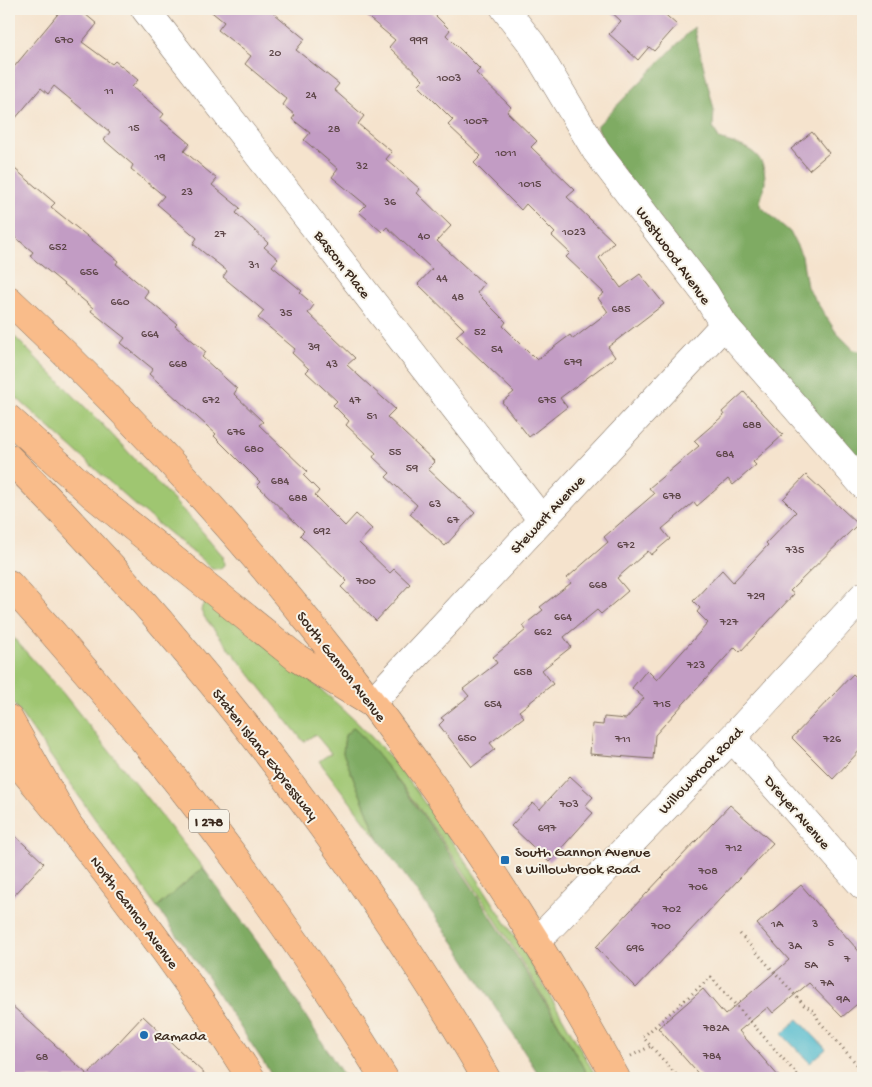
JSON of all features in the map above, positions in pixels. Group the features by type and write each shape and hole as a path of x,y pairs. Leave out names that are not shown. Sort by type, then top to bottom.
{"main road":[{"name":"South Gannon Avenue","path":"9,300 117,406 204,500 292,602 371,703 478,852 536,942 623,1067"},
{"path":"9,419 93,495 297,658 371,703"},
{"name":"Staten Island Expressway","path":"9,458 137,595 256,739 366,889 440,1001 486,1078"},
{"name":"I 278","path":"9,584 122,712 233,852 275,909 384,1078"},
{"path":"9,719 68,824"},
{"name":"North Gannon Avenue","path":"9,753 68,824 182,974 251,1078"}],"street":[{"name":"Bascom Place","path":"145,9 542,520"},
{"name":"Westwood Avenue","path":"505,9 537,51 596,151 705,293 724,325 863,485"},
{"name":"Stewart Avenue","path":"371,703 724,325"},
{"name":"Willowbrook Road","path":"536,942 732,738 863,596"},
{"name":"Dreyer Avenue","path":"732,738 863,886"}],"path":[{"path":"740,934 804,1005 814,1011 818,1021 862,1070"},
{"path":"679,1078 643,1037 711,977 800,1078"},
{"path":"623,1067 651,1046"}],"green space":[{"path":"694,27 714,110 713,127 719,139 745,148 758,157 762,163 765,183 760,206 790,232 802,256 807,287 836,332 854,350 863,352 863,477 777,374 608,150 597,126"},
{"path":"9,331 100,422 195,523 223,556 224,565 220,569 212,568 135,505 9,391"},
{"path":"208,601 320,688 397,765 481,884 541,980 597,1078 589,1078 529,973 485,904 440,837 394,775 354,727 345,735 343,753 379,840 319,761 331,753 315,734 304,742 205,618 201,611 202,606"},
{"path":"9,633 62,692 203,868 157,907 9,697"},
{"path":"354,727 423,815 455,862 539,992 589,1078 541,1078 455,944 379,840 343,753 345,735"},
{"path":"203,868 266,954 345,1078 274,1078 205,974 157,907"}],"water":[{"path":"798,1019 826,1049 810,1063 782,1034"}],"building":[{"path":"62,9 79,9 97,24 82,42 112,64 115,61 138,80 132,87 164,114 160,119 190,144 184,151 217,179 212,185 240,208 236,213 268,243 264,247 278,259 272,266 302,291 300,293 314,305 308,313 355,358 347,365 395,409 387,417 435,462 428,469 475,513 445,546 410,514 417,505 386,477 390,473 373,457 376,453 346,425 349,421 333,405 337,401 306,372 309,369 292,353 295,349 258,318 264,311 223,277 227,271 193,244 197,238 157,204 164,196 131,169 133,165 104,140 110,132 54,86 48,94 41,88 9,126 9,73"},
{"path":"208,9 269,9 305,39 296,50 339,84 334,90 364,116 358,124 392,152 386,159 420,189 417,193 451,226 437,241 484,284 477,293 506,322 503,326 537,360 570,335 573,339 608,312 598,298 604,293 566,257 570,253 552,236 555,233 526,204 521,210 474,163 481,156 448,125 453,120 418,85 423,80 389,47 395,40 358,9 429,9 450,30 446,35 480,69 476,73 511,107 507,112 537,141 531,147 575,190 567,197 614,242 599,258 621,288 640,274 664,304 608,347 615,357 560,398 567,407 529,437 502,402 514,392 456,336 464,329 418,284 432,269 387,227 382,232 359,212 366,205 332,177 338,169 304,140 310,133 292,119 295,115 283,105 287,99 245,64 251,56 218,30 224,22"},
{"path":"608,9 659,9 677,25 654,51 649,47 638,60 609,34 621,21"},
{"path":"812,132 829,153 809,170 791,149"},
{"path":"9,164 55,203 51,207 118,261 116,264 148,291 144,297 177,324 175,326 206,352 202,357 237,389 234,394 263,422 259,425 307,471 303,475 319,491 315,496 345,526 356,514 372,529 359,543 390,573 394,569 410,584 376,621 341,587 347,581 300,535 304,531 257,485 260,482 214,436 216,434 149,374 153,369 121,343 125,338 91,311 93,308 30,256 33,252 9,232"},
{"path":"744,392 783,435 753,462 756,465 733,485 728,479 697,506 694,502 662,529 670,539 651,555 648,551 617,578 628,591 601,614 597,610 564,637 571,647 542,670 553,684 519,711 524,717 490,743 495,749 472,767 439,725 444,720 441,718 469,696 463,689 497,663 493,657 526,630 523,626 543,610 540,607 571,583 567,578 608,542 604,537 654,494 649,488 699,446 694,441 724,415 722,412"},
{"path":"806,475 858,524 790,591 794,594 740,652 735,647 655,735 653,759 590,754 592,724 603,725 604,717 626,719 644,698 632,688 647,670 657,680 708,623 697,612 700,608 693,601 722,570 733,582 768,545 766,543 796,512 783,499"},
{"path":"853,674 863,683 863,747 833,779 792,738"},
{"path":"570,776 593,797 585,806 593,813 549,862 511,826 533,803 540,809"},
{"path":"730,805 773,843 636,988 596,947"},
{"path":"9,830 44,863 9,901"},
{"path":"801,885 863,956 863,999 842,1017 809,983 773,1013 768,1007 739,1031 780,1078 702,1078 658,1028 703,989 725,1015 789,960 757,924"},
{"path":"9,1003 88,1075 143,1016 209,1078 9,1078"}],"place":[{"name":"South Gannon Avenue & Willowbrook Road","path":"505,860"},
{"name":"Ramada","path":"144,1035"}]}
